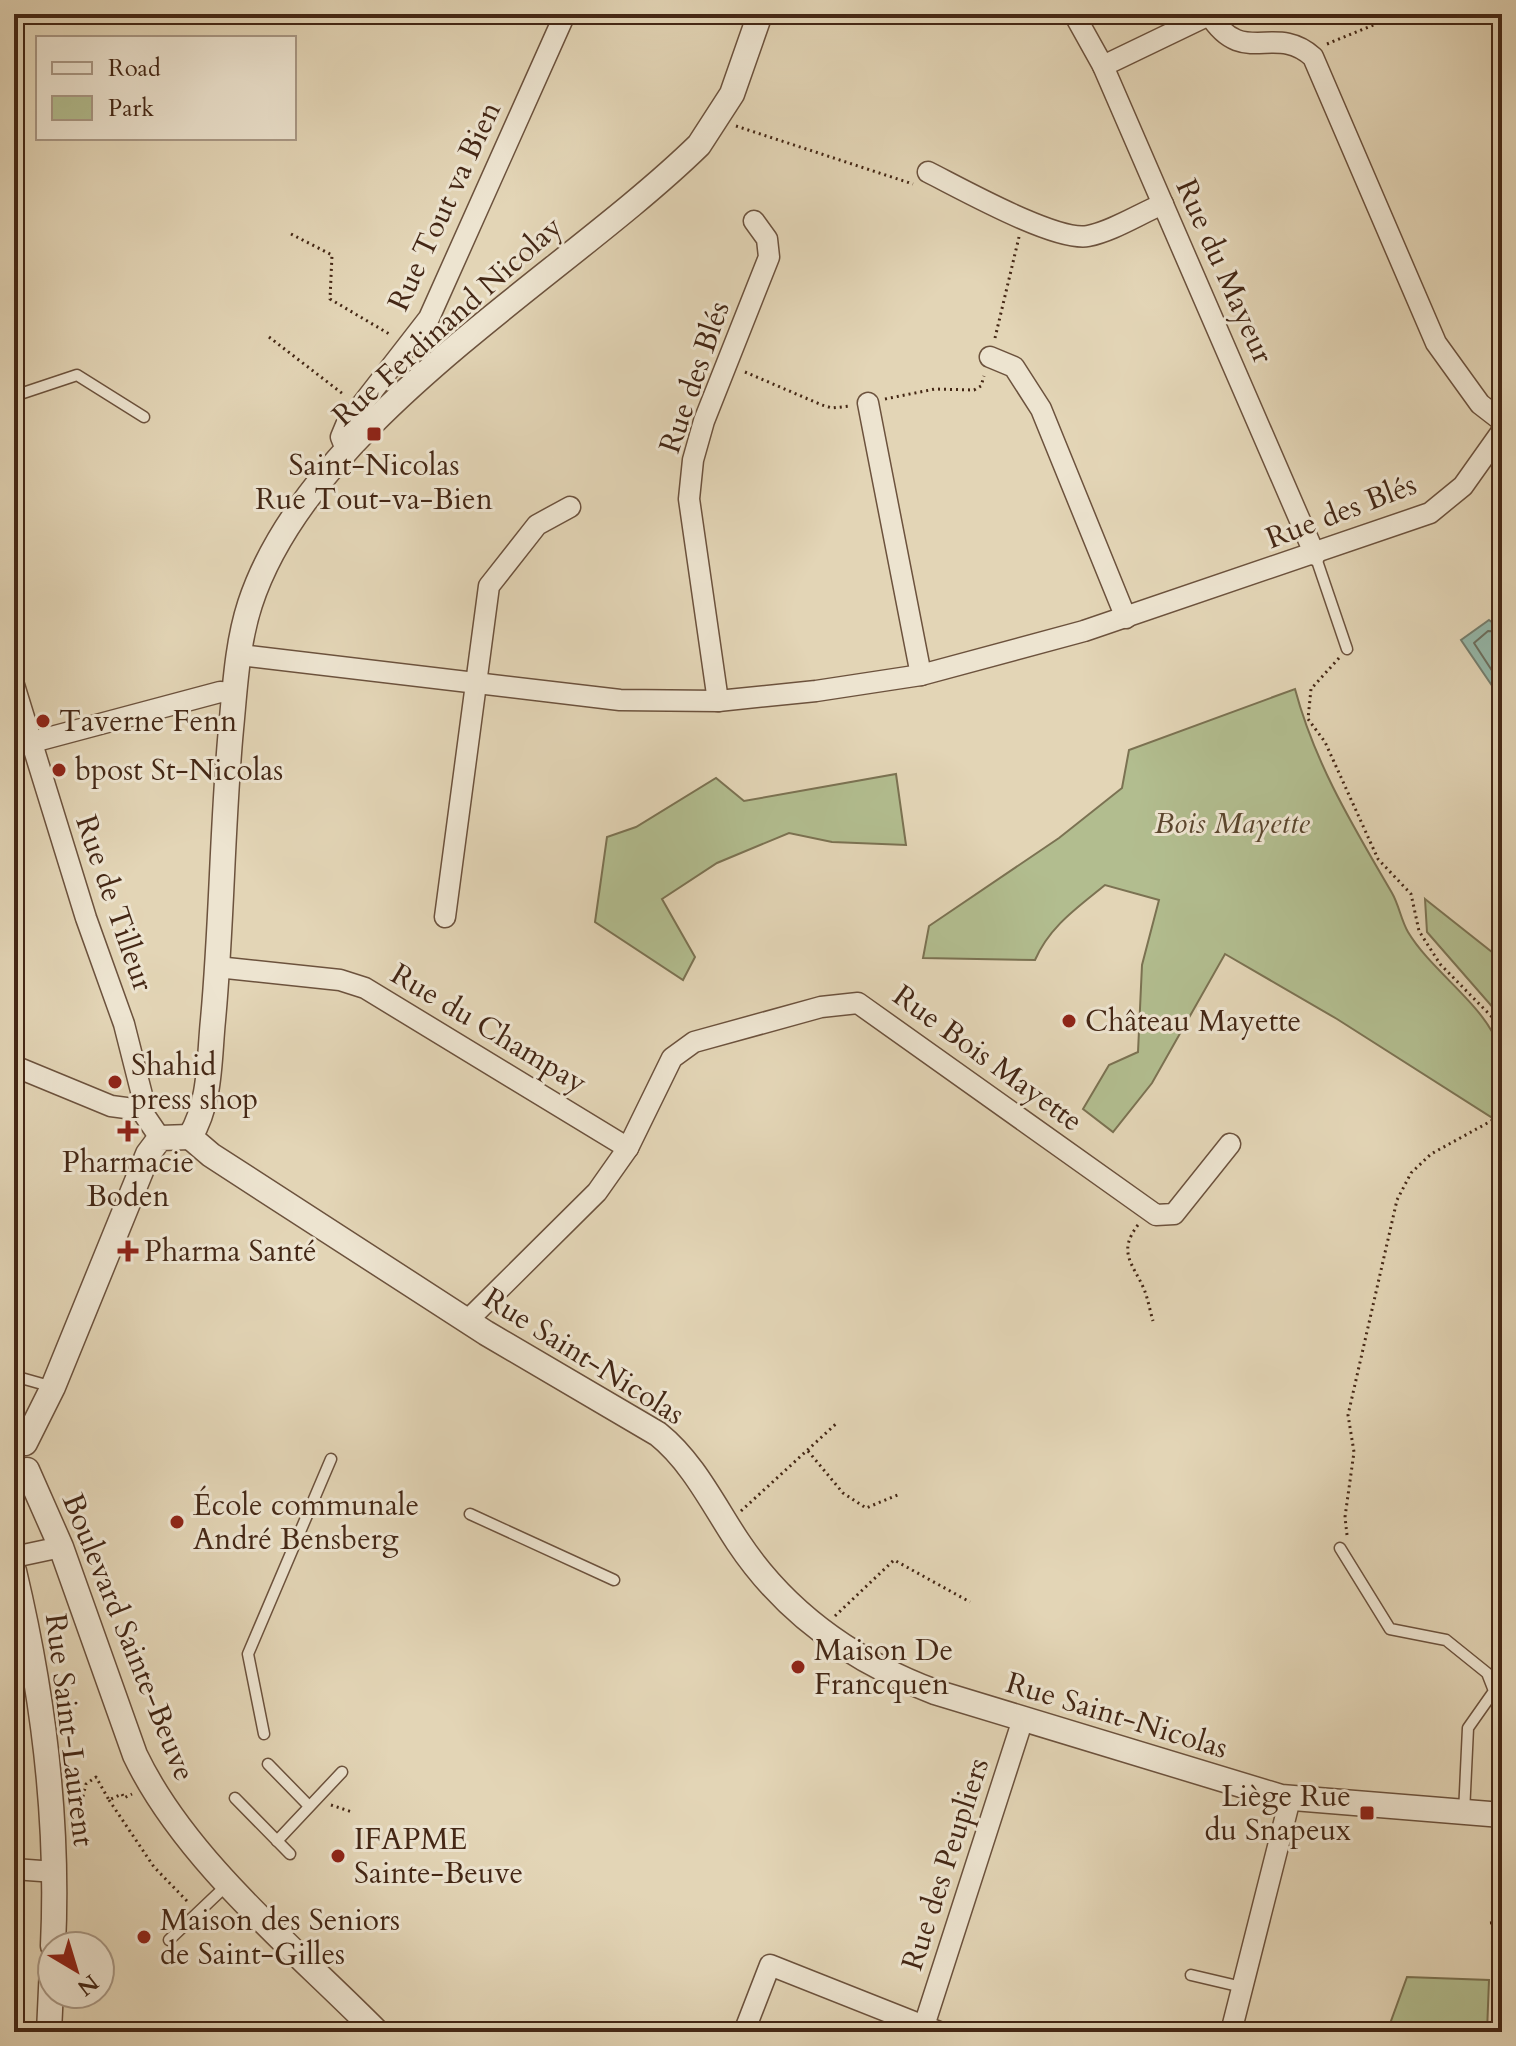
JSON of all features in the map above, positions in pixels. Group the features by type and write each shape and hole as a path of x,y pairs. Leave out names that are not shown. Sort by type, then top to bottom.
{"street":[{"name":"Rue Tout va Bien","path":"347,452 341,437 359,407 429,318 565,14"},
{"name":"Rue Ferdinand Nicolay","path":"190,1137 205,1106 240,655 250,606 268,561 304,504 347,452 427,374 699,145 732,94 760,14"},
{"name":"Rue du Mayeur","path":"1074,14 1103,66 1315,555"},
{"path":"1103,66 1209,15 1232,40 1242,44 1280,41 1302,46 1309,53 1436,343 1480,404 1502,421"},
{"path":"928,172 1024,217 1073,236 1086,236 1163,204"},
{"name":"Rue des Blés","path":"718,701 689,499 693,460 769,257 767,239 754,221"},
{"path":"990,357 1014,367 1041,409 1126,618"},
{"path":"868,403 921,675"},
{"name":"Rue des Blés","path":"240,655 620,700 718,701 921,675 1126,618 1430,513 1463,486 1502,431"},
{"path":"445,917 489,586 537,525 570,507"},
{"name":"Rue de Tilleur","path":"14,685 22,745 124,1024 142,1095 141,1110 160,1138"},
{"path":"22,745 220,692 235,693"},
{"name":"Rue du Champay","path":"217,967 340,980 385,996 628,1148"},
{"name":"Rue Bois Mayette","path":"467,1321 597,1192 628,1148 672,1058 682,1048 821,1007 858,1003 1149,1210"},
{"path":"14,1066 111,1106 141,1110"},
{"path":"20,1438 53,1387 148,1154 160,1138 190,1137"},
{"name":"Rue Saint-Nicolas","path":"190,1137 228,1167 467,1321 658,1434 681,1456 776,1592 824,1633 906,1681 1290,1799 1502,1815"},
{"path":"1149,1210 1156,1215 1174,1214 1230,1144"},
{"name":"Boulevard Sainte-Beuve","path":"20,1438 29,1457 20,1476 61,1547 135,1755 149,1784 173,1821 229,1883 377,2032"},
{"path":"14,1557 61,1547"},
{"name":"Rue Saint-Laurent","path":"14,1571 37,1687 55,1872 53,1930"},
{"name":"Rue des Peupliers","path":"928,2030 1023,1719"},
{"path":"1231,2032 1290,1799"},
{"path":"14,1869 55,1872"},
{"path":"744,2032 770,1965 928,2030"},
{"path":"49,2032 50,2010"}],"lane":[{"path":"14,396 77,375 144,417"},
{"path":"1315,555 1347,649"},
{"path":"14,1376 53,1387"},
{"path":"264,1734 248,1654 331,1459"},
{"path":"470,1514 614,1580"},
{"path":"1340,1548 1390,1629 1446,1640 1491,1681 1494,1691 1468,1728 1464,1813"},
{"path":"268,1764 313,1803"},
{"path":"277,1841 342,1772"},
{"path":"235,1798 290,1854"},
{"path":"169,1940 229,1883"},
{"path":"1191,1975 1242,1987"}],"path":[{"path":"1309,53 1400,14"},
{"path":"744,128 911,186 928,172"},
{"path":"727,364 832,408 935,389 974,390 981,386 990,357 1024,217"},
{"path":"291,234 332,255 330,299 407,346"},
{"path":"269,337 359,407"},
{"path":"1347,649 1311,689 1308,719 1325,742 1378,859 1411,894 1419,931 1440,964 1495,1020 1502,1035"},
{"path":"1340,1548 1348,1538 1345,1517 1354,1452 1348,1415 1397,1200 1411,1173 1431,1154 1502,1115"},
{"path":"1149,1210 1130,1235 1128,1263 1144,1290 1153,1321"},
{"path":"726,1523 838,1422"},
{"path":"808,1451 843,1493 866,1508 900,1494"},
{"path":"824,1633 834,1617 894,1560 970,1602"},
{"path":"68,1819 79,1812 86,1784 96,1777 154,1867 198,1912"},
{"path":"109,1800 122,1794"},
{"path":"313,1803 352,1812"},
{"path":"1490,1923 1502,1922"}],"green space":[{"name":"Bois Mayette","path":"1295,689 1324,769 1394,898 1408,932 1492,1032 1503,1067 1502,1102 1491,1117 1337,1019 1225,954 1152,1083 1113,1132 1083,1109 1109,1065 1138,1052 1142,965 1159,900 1105,885 1056,927 1035,960 923,958 929,926 1059,838 1122,788 1129,750"},
{"path":"896,774 906,845 832,842 789,833 717,863 662,899 695,957 683,980 595,922 607,837 636,827 716,778 744,801"},
{"path":"1425,899 1502,960 1502,1018 1427,932"},
{"path":"1407,1977 1489,1980 1487,2032 1387,2032"}],"water":[{"path":"1489,620 1497,626 1502,623 1499,696 1461,640"}],"place":[{"name":"Saint-Nicolas Rue Tout-va-Bien","path":"374,434"},
{"name":"Taverne Fenn","path":"43,721"},
{"name":"bpost St-Nicolas","path":"59,770"},
{"name":"Château Mayette","path":"1069,1021"},
{"name":"Shahid press shop","path":"115,1082"},
{"name":"Pharmacie Boden","path":"128,1131"},
{"name":"Pharma Santé","path":"128,1251"},
{"name":"École communale André Bensberg","path":"177,1522"},
{"name":"Maison De Francquen","path":"798,1667"},
{"name":"Liège Rue du Snapeux","path":"1367,1813"},
{"name":"IFAPME Sainte-Beuve","path":"338,1856"},
{"name":"Maison des Seniors de Saint-Gilles","path":"144,1937"}]}
